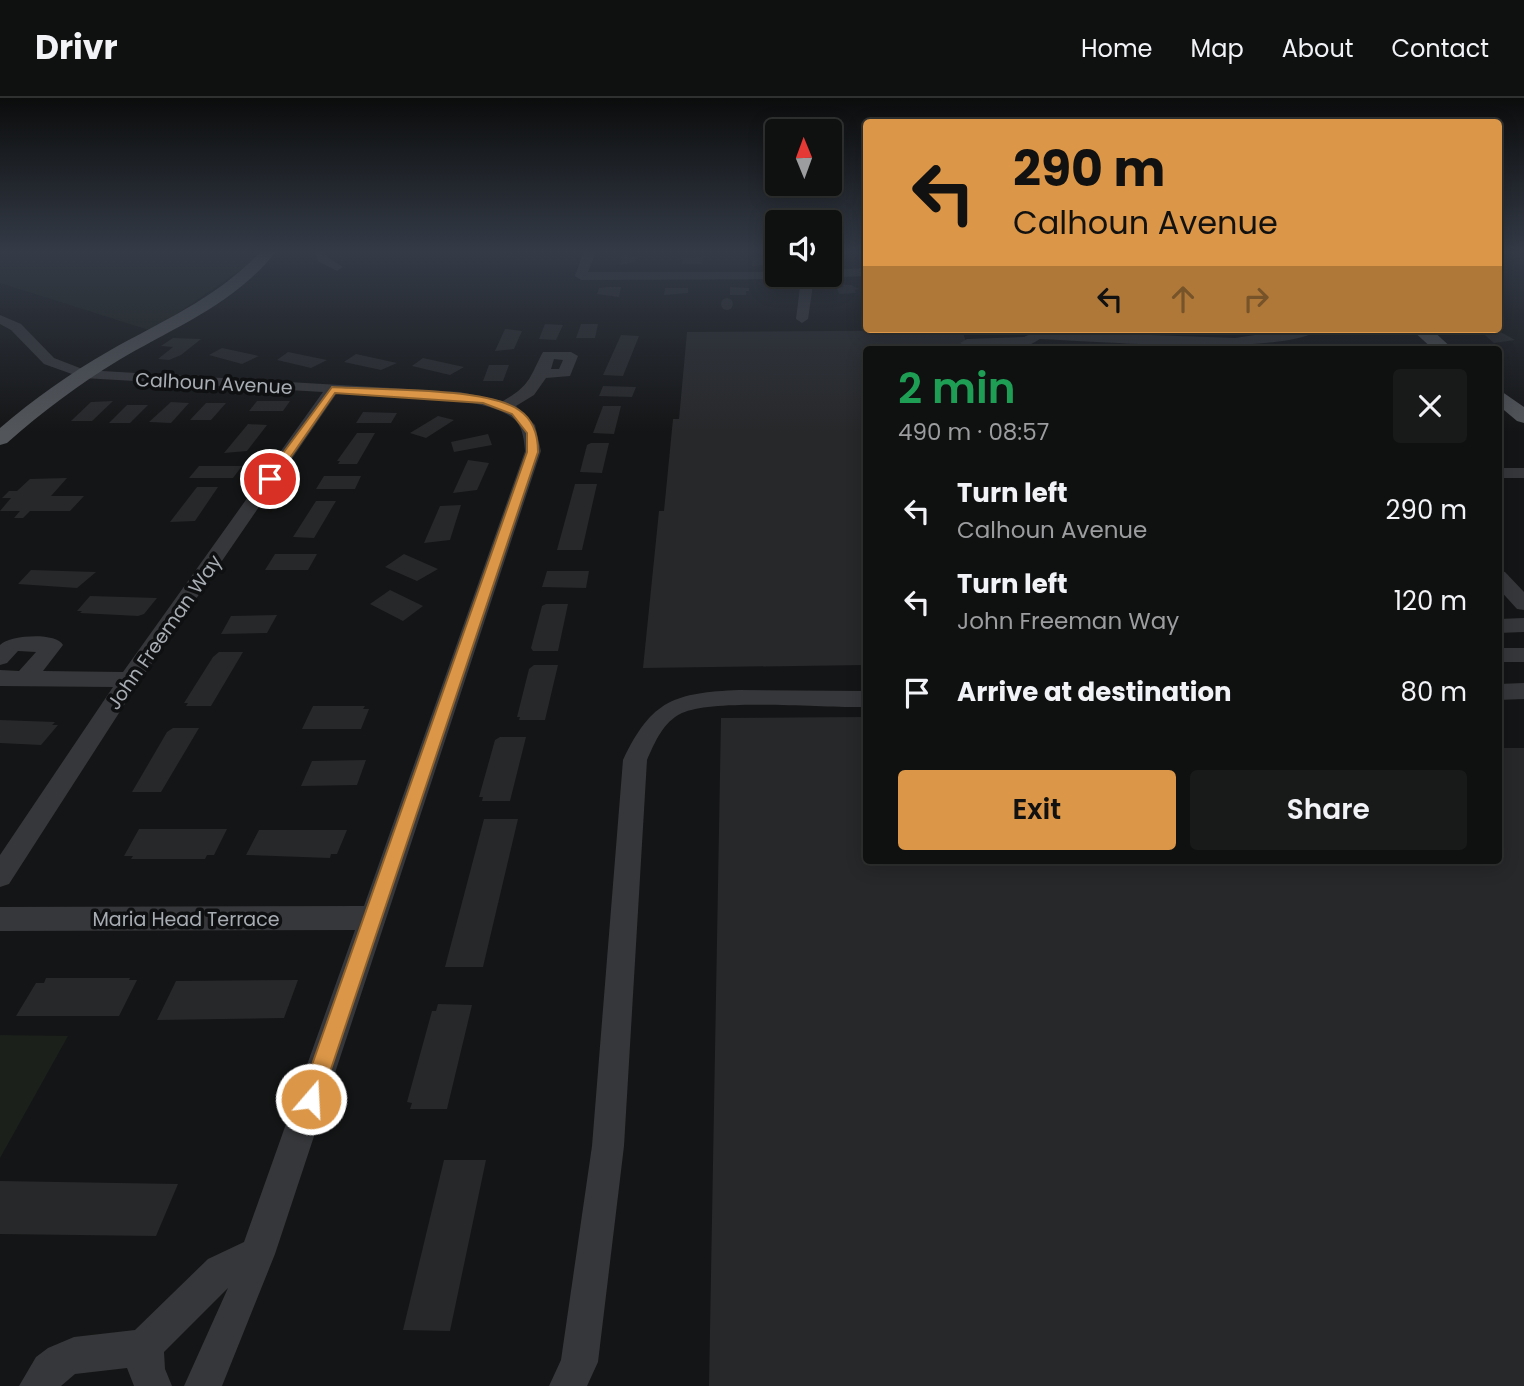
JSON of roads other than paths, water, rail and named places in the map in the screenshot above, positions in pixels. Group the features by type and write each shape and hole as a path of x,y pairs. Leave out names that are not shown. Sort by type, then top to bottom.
{"main road":[{"path":"0,439 49,397 83,374 190,311"},
{"path":"1425,333 1440,346"},
{"path":"1502,398 1524,417"}],"street":[{"path":"802,319 803,311"},
{"name":"Calhoun Avenue","path":"0,319 16,327 49,361 83,374 460,396 505,406 527,422 533,432 533,452 244,1293"},
{"path":"0,332 16,327"},
{"path":"967,343 1021,346 1037,335 1235,342 1295,333"},
{"path":"505,406 529,392 542,374"},
{"name":"John Freeman Way","path":"0,876 129,680 332,390"},
{"path":"1502,473 1524,473"},
{"path":"1502,580 1524,604"},
{"path":"1502,626 1524,625"},
{"path":"0,658 13,644 53,645 25,678"},
{"path":"1502,655 1524,655"},
{"path":"0,678 129,680"},
{"path":"1502,692 1524,691"},
{"path":"568,1386 579,1362 608,1146 635,760 652,725 678,705 718,700 863,699"},
{"name":"Maria Head Terrace","path":"0,919 373,918"},
{"path":"38,1386 60,1362 80,1353 134,1350 146,1345 213,1277 241,1259 258,1254"},
{"path":"203,1386 244,1293"},
{"path":"146,1345 146,1371 153,1386"}]}
